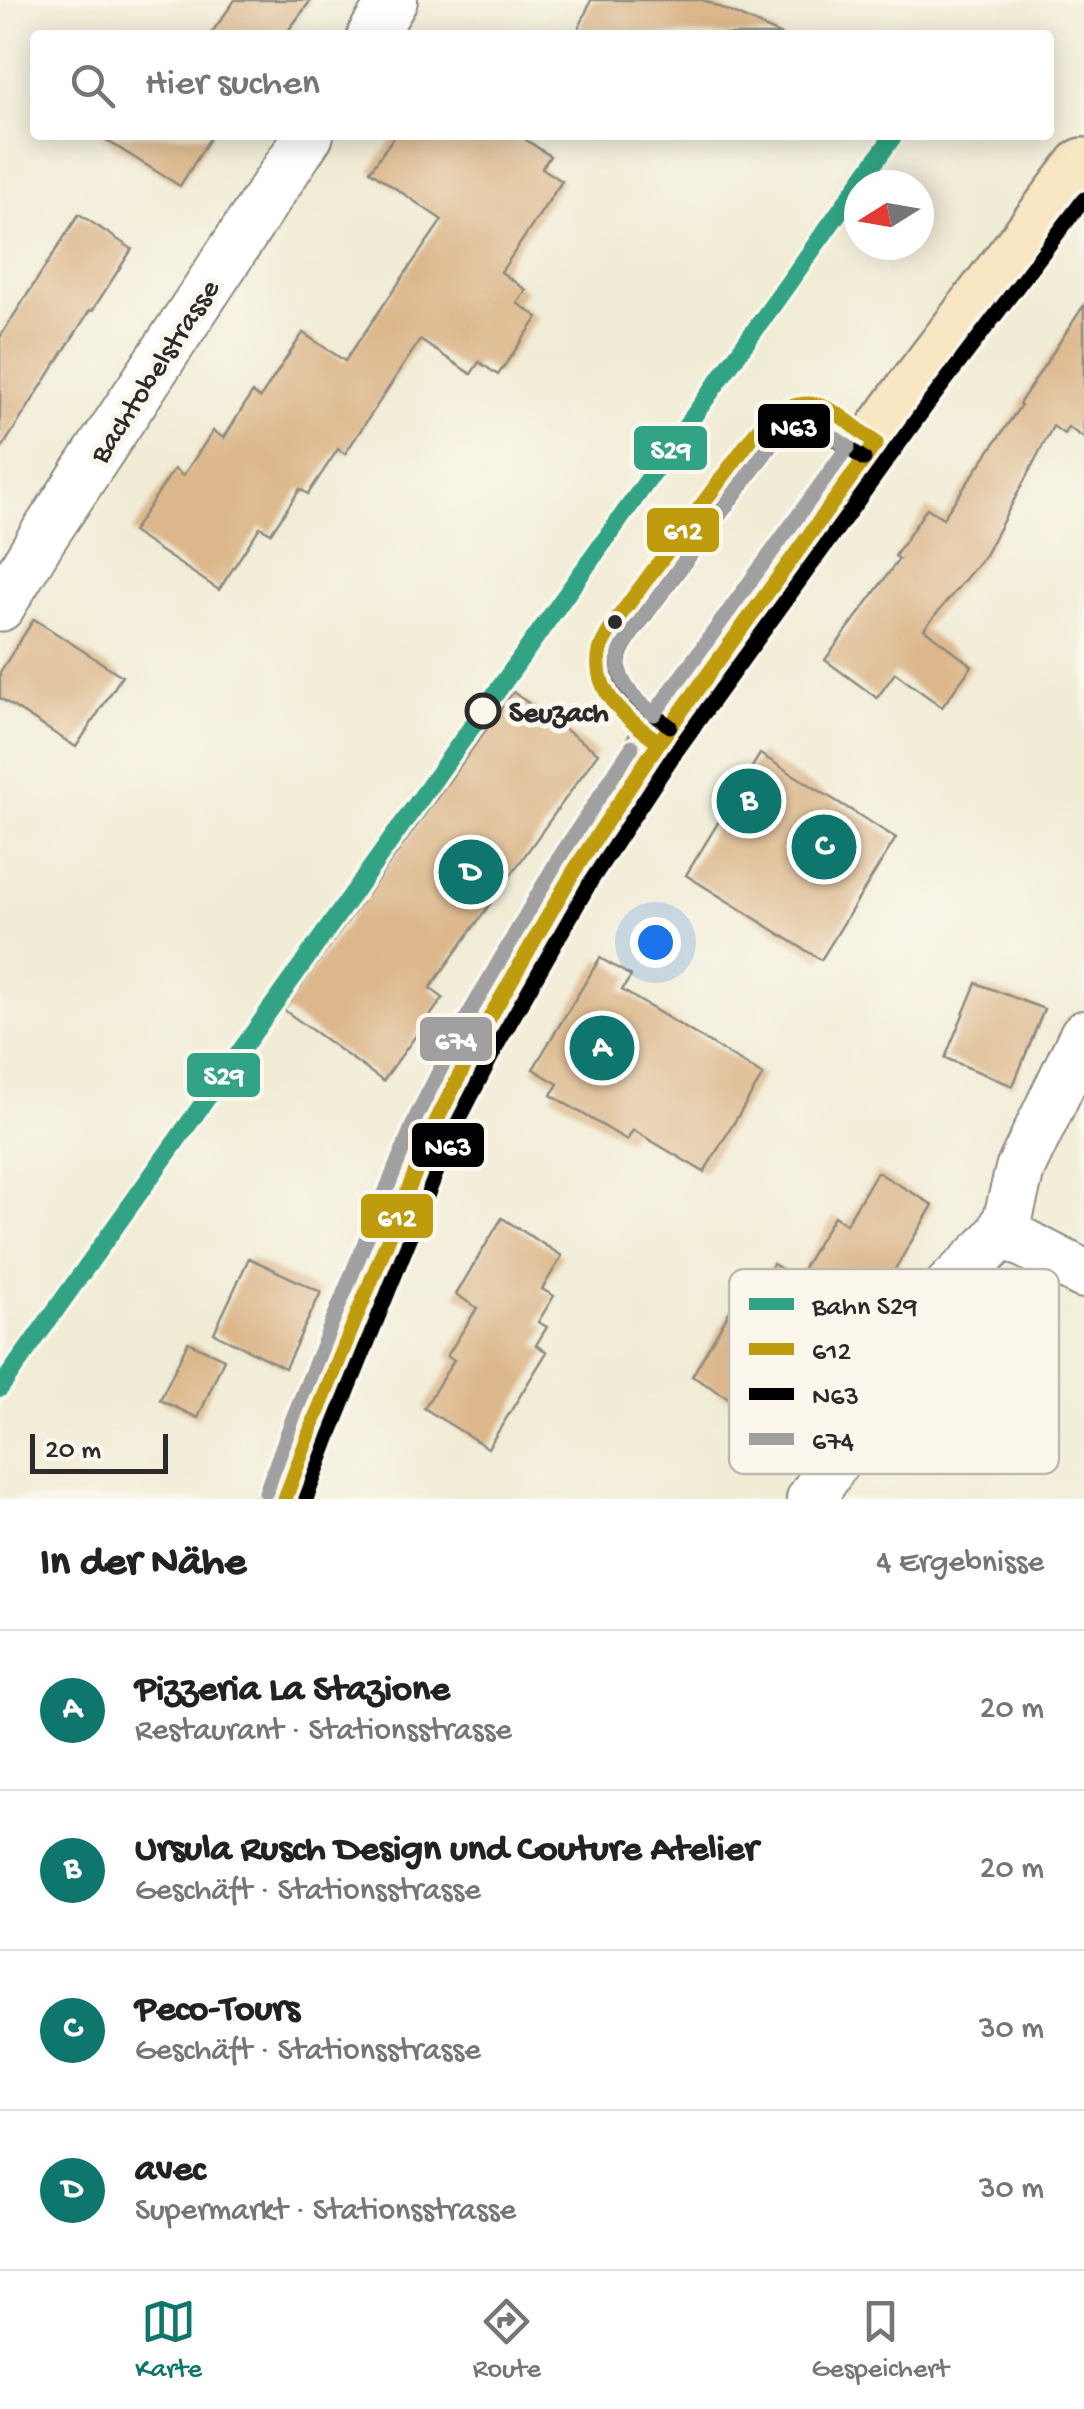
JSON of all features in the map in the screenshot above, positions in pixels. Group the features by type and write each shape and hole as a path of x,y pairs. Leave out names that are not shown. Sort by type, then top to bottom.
{"main road":[{"path":"285,1499 435,1124 481,1033 574,872 682,711 910,396 1084,166"}],"street":[{"path":"375,30 393,0"},
{"name":"Bachtobelstrasse","path":"0,607 306,140"},
{"path":"966,1269 1002,1232 1020,1169 1084,1035"},
{"path":"1002,1232 1084,1274"},
{"path":"811,1499 827,1474"}],"building":[{"path":"235,0 311,0 289,30 214,30"},
{"path":"591,0 703,0 771,30 578,30"},
{"path":"106,140 209,140 180,186"},
{"path":"392,140 526,140 550,156 542,168 562,181 501,272 526,290 517,303 538,317 498,375 479,362 471,374 420,340 345,454 338,449 308,494 300,489 271,533 260,527 219,590 132,532 174,469 183,476 213,431 224,438 252,393 260,398 303,333 345,361 442,220 370,171"},
{"path":"79,214 132,249 0,451 0,337"},
{"path":"1084,305 1084,438 1068,427 1064,434 1053,426 985,555 924,629 972,666 942,707 895,673 877,698 825,660 899,559 895,556 927,508 943,518"},
{"path":"34,619 122,676 76,747 0,698 0,672"},
{"path":"513,692 598,753 430,988 443,998 383,1081 284,1010"},
{"path":"760,754 896,838 821,960 686,875"},
{"path":"600,958 631,976 622,990 763,1075 704,1172 633,1130 627,1140 551,1095 558,1084 533,1069"},
{"path":"976,983 1044,1009 1013,1086 945,1058"},
{"path":"877,1172 933,1205 895,1269 802,1269 834,1216 846,1224"},
{"path":"502,1218 562,1256 542,1289 554,1296 538,1322 547,1327 536,1345 547,1352 488,1448 424,1408 454,1360 447,1356 477,1308 456,1294"},
{"path":"249,1258 321,1292 285,1368 214,1333"},
{"path":"729,1312 729,1398 692,1376"},
{"path":"188,1342 224,1359 198,1418 160,1400"}],"rail line":[{"name":"S29","path":"0,1388 890,140"}],"transit line":[{"name":"N63","path":"306,1499 453,1132 499,1042 591,881 675,753 925,408 1084,199"},
{"name":"612","path":"659,742 625,715 601,680 600,651 615,622 764,421 782,410 811,404 836,413 876,443"},
{"name":"N63","path":"670,726 634,697 621,677 620,655 632,633 778,435 800,423 815,425 864,459"},
{"name":"674","path":"800,423 815,425 848,447 654,714 623,681 619,664 622,649 778,435 800,423"},
{"name":"612","path":"285,1499 435,1124 481,1033 574,871 659,742 876,443"},
{"name":"674","path":"266,1492 417,1115 464,1023 557,861 632,747"}],"place":[{"name":"Seuzach","path":"483,711"},
{"name":"Ursula Rusch Design und Couture Atelier","path":"749,801"},
{"name":"Peco-Tours","path":"824,847"},
{"name":"avec","path":"471,872"},
{"name":"Pizzeria La Stazione","path":"602,1048"}]}
